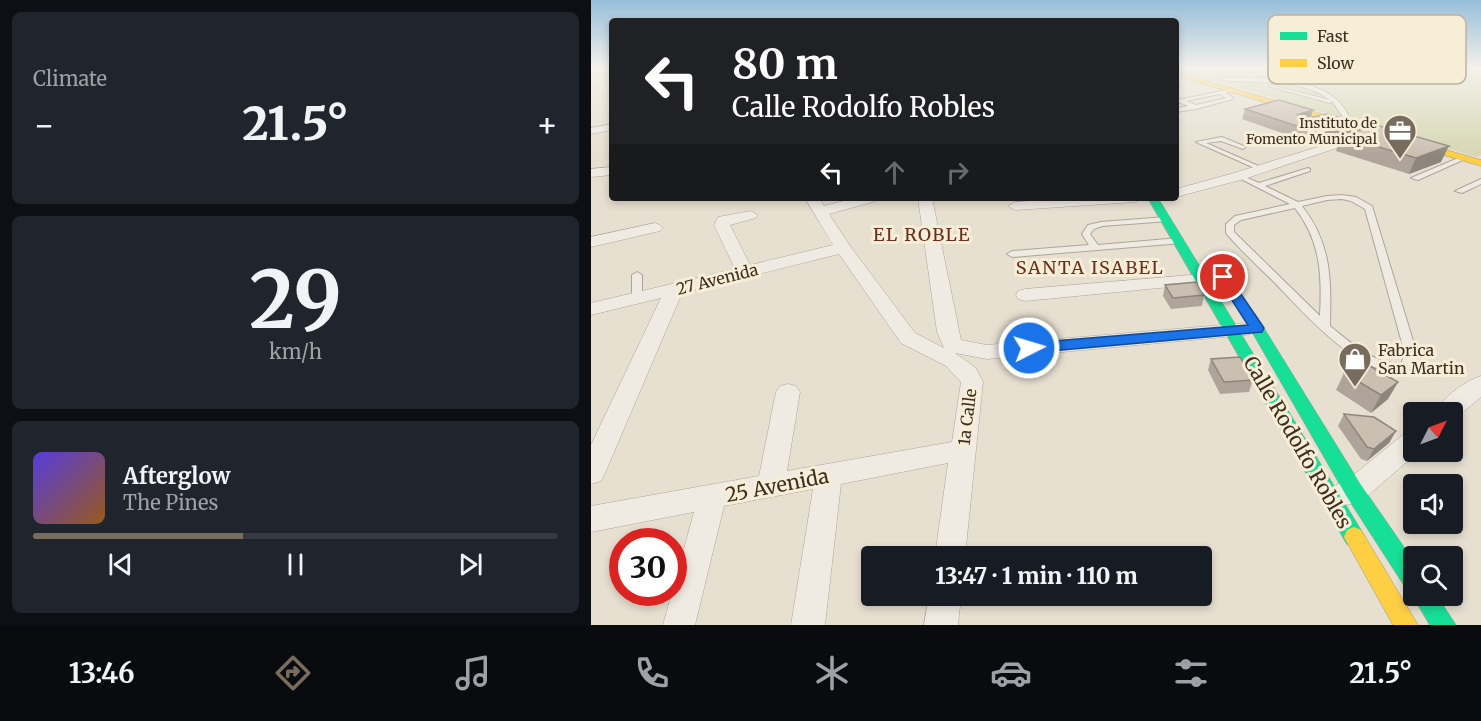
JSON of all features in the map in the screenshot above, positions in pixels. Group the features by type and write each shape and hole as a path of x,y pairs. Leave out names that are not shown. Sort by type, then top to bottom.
{"main road":[{"path":"1266,97 1346,116 1378,132 1481,162"},
{"path":"1268,97 1331,113 1378,132 1481,162"},
{"name":"Calle Rodolfo Robles","path":"1155,201 1233,330 1343,495 1403,567"},
{"name":"Calle Rodolfo Robles","path":"1204,248 1257,328 1343,495 1405,625"},
{"path":"1431,606 1444,625"}],"street":[{"path":"591,131 609,128"},
{"path":"1179,192 1239,176 1378,132"},
{"path":"591,173 609,171"},
{"path":"816,205 847,201"},
{"path":"925,201 947,332 952,344 965,349 987,352 1257,328"},
{"path":"1015,206 1089,201"},
{"name":"1a Calle","path":"816,205 843,248 908,338 921,348 959,365 968,372 972,382 951,546"},
{"path":"745,272 722,225 723,220 751,215"},
{"path":"591,242 655,228"},
{"name":"27 Avenida","path":"591,309 843,248"},
{"path":"1025,295 1223,277"},
{"path":"591,473 674,289"},
{"path":"1459,402 1481,384"},
{"path":"771,486 789,392"},
{"path":"1343,495 1403,449"},
{"name":"25 Avenida","path":"591,519 963,450"},
{"path":"808,625 829,474"},
{"path":"679,623 713,498"},
{"path":"941,625 944,606"}],"lane":[{"path":"1179,110 1230,97"},
{"path":"1288,97 1331,113"},
{"path":"1314,97 1337,103"},
{"path":"1331,97 1346,116"},
{"path":"1179,100 1196,107"},
{"path":"1314,123 1331,113"},
{"path":"1242,147 1222,139 1199,142 1261,169"},
{"path":"1415,178 1463,158"},
{"path":"1260,185 1308,170"},
{"path":"1239,176 1297,205 1309,218 1326,267 1325,327"},
{"path":"1459,191 1481,181"},
{"path":"1327,198 1353,199 1368,208 1411,354 1405,368 1393,370 1375,362 1325,327 1230,233 1230,224 1237,218 1327,198"},
{"path":"1095,247 1086,234 1091,227 1101,224 1166,219"},
{"path":"1012,254 1179,241"},
{"path":"637,275 637,298"}],"green space":[{"path":"1271,97 1481,97 1481,155 1477,157"}],"building":[{"path":"1279,100 1313,110 1297,115 1301,120 1327,114 1358,123 1321,134 1245,109"},
{"path":"1376,125 1449,146 1416,158 1341,136"},
{"path":"1197,282 1204,295 1173,298 1165,285"},
{"path":"1240,357 1253,380 1224,382 1211,359"},
{"path":"1361,361 1398,382 1381,395 1344,373"},
{"path":"1344,414 1374,417 1396,431 1374,449 1367,447"}],"traffic: fast":[{"path":"1155,201 1354,537"},
{"path":"1214,264 1255,325 1354,491 1403,564"},
{"path":"1431,606 1444,625"}],"traffic: slow":[{"path":"1255,97 1481,163"},
{"path":"1354,537 1406,625"}],"place":[{"name":"Instituto de Fomento Municipal","path":"1400,160"},
{"name":"Fabrica San Martin","path":"1355,388"}],"district":[{"name":"EL ROBLE","path":"922,234"},
{"name":"SANTA ISABEL","path":"1090,267"}],"route":[{"path":"1029,348 1257,328 1223,277"}]}
